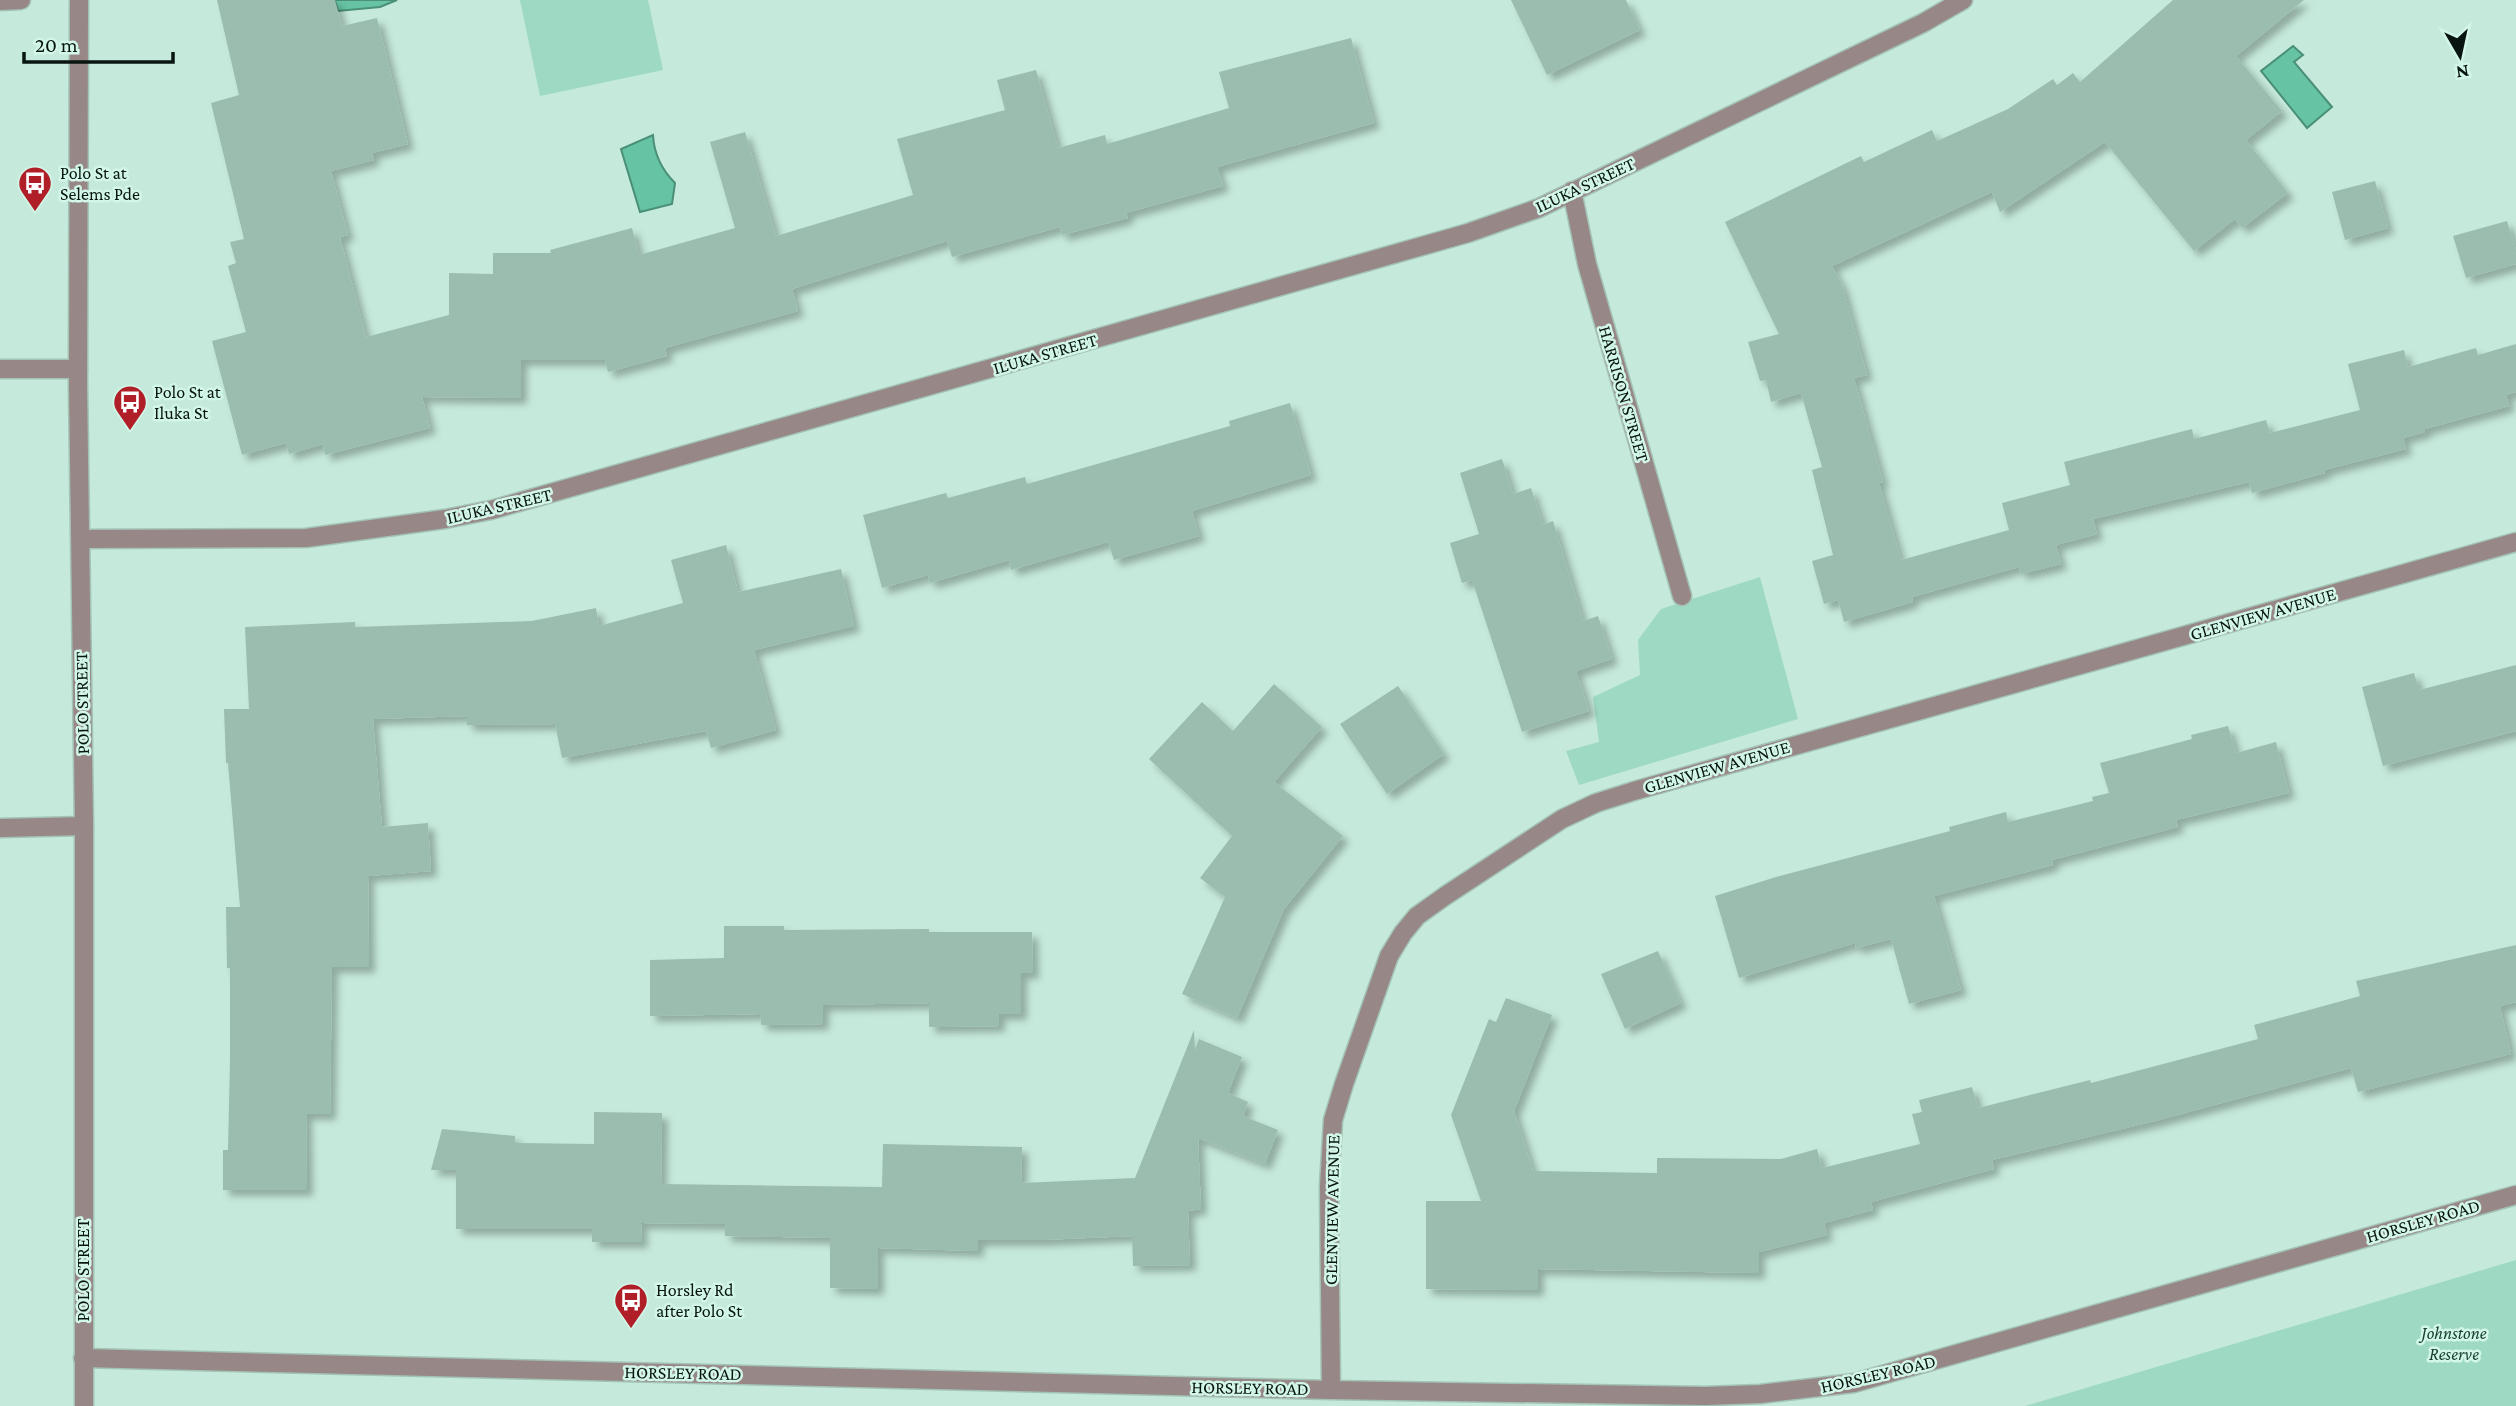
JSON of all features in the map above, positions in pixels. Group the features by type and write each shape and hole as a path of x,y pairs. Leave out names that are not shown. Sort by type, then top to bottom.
{"street":[{"path":"0,1 21,0"},
{"name":"POLO STREET","path":"79,0 78,369 84,826 84,1406"},
{"name":"ILUKA STREET","path":"81,539 306,538 491,510 1468,233 1528,212 1923,23 1963,0"},
{"name":"HARRISON STREET","path":"1572,191 1587,264 1682,596"},
{"path":"0,369 78,369"},
{"name":"GLENVIEW AVENUE","path":"1331,1390 1329,1186 1333,1120 1390,956 1417,916 1562,819 1596,803 1634,790 2516,542"},
{"path":"0,828 84,826"},
{"name":"HORSLEY ROAD","path":"83,1358 1331,1390 1705,1396 1760,1394 1854,1383 2516,1195"}],"green space":[{"path":"520,0 648,0 663,70 540,96"},
{"path":"1760,577 1798,719 1579,785 1566,751 1599,742 1593,697 1640,675 1638,640 1661,609"},
{"name":"Johnstone Reserve","path":"2516,1260 2516,1406 2025,1406"}],"shaded area":[{"path":"335,0 397,0 380,7 338,11"},
{"path":"2293,46 2303,55 2294,62 2332,107 2307,128 2261,71"},
{"path":"653,135 659,161 675,183 672,204 640,212 621,149"}],"building":[{"path":"217,0 335,0 342,26 377,18 408,144 372,153 374,160 331,171 348,235 340,237 366,337 449,315 449,273 493,274 493,253 551,253 550,250 632,228 639,255 735,228 710,142 745,132 776,236 913,195 897,139 1005,110 997,80 1036,70 1058,148 1105,135 1107,144 1229,108 1219,72 1351,38 1374,123 1217,167 1223,186 1126,213 1128,218 1062,235 1060,227 952,257 947,241 792,289 798,311 665,348 667,356 608,372 605,360 521,360 521,398 422,397 430,428 325,455 323,444 289,454 286,443 242,455 212,341 246,332 228,266 236,263 230,242 244,239 211,103 239,95"},
{"path":"1511,0 1626,0 1640,30 1547,75"},
{"path":"2173,0 2304,0 2236,56 2282,111 2246,140 2288,193 2242,228 2235,219 2194,251 2105,142 2000,212 1992,192 1832,266 1842,285 1867,375 1854,378 1901,560 2009,530 2002,503 2070,485 2064,462 2192,429 2194,439 2266,420 2270,433 2360,410 2348,364 2404,350 2408,367 2476,348 2478,355 2516,344 2516,392 2506,395 2509,406 2425,429 2425,432 2403,438 2406,449 2324,470 2325,473 2252,493 2249,482 2093,519 2097,534 2056,545 2061,564 2021,574 2019,567 1912,597 1913,602 1844,622 1838,600 1824,604 1812,561 1833,555 1812,470 1822,467 1801,393 1771,402 1766,380 1760,381 1748,342 1779,334 1725,222 1861,156 1864,162 1932,130 1937,141 2008,109 2053,79 2057,85 2073,73 2080,82"},
{"path":"2375,181 2388,228 2345,240 2332,192"},
{"path":"2507,221 2516,250 2516,264 2466,278 2453,236"},
{"path":"1290,403 1311,475 1192,511 1199,536 1114,560 1108,542 1011,570 1009,560 930,583 928,575 882,588 863,515 946,493 948,498 1025,477 1027,484 1230,426 1229,421"},
{"path":"1502,459 1513,494 1531,488 1543,525 1553,521 1583,621 1598,616 1612,659 1576,671 1589,711 1522,732 1472,580 1462,583 1450,543 1479,534 1460,473"},
{"path":"726,545 738,592 841,569 854,626 754,650 776,730 711,748 706,731 562,758 555,724 467,725 467,716 373,719 382,827 428,823 431,871 368,876 369,967 332,967 330,1114 306,1114 307,1190 223,1190 223,1150 228,1150 230,1061 230,968 227,968 226,907 240,907 226,763 224,709 249,709 245,627 355,622 355,627 532,621 596,608 599,626 683,603 671,560"},
{"path":"2516,665 2516,731 2383,766 2362,687 2414,673 2419,690"},
{"path":"1274,684 1322,727 1274,782 1343,836 1284,909 1237,1018 1182,994 1225,897 1200,878 1232,836 1149,759 1202,702 1233,731"},
{"path":"1398,686 1444,754 1387,794 1340,724"},
{"path":"2228,726 2236,753 2276,742 2289,793 2176,820 2178,827 2052,860 2053,865 1934,896 1961,990 1909,1004 1891,939 1856,948 1855,943 1739,978 1715,896 1950,831 1949,827 2006,812 2008,822 2093,801 2092,797 2109,793 2100,763 2192,739 2191,735"},
{"path":"724,926 784,926 784,930 929,929 929,932 1032,932 1033,973 1021,973 1021,1014 999,1014 999,1026 929,1027 929,1003 823,1005 823,1024 761,1025 760,1014 650,1016 650,960 724,958"},
{"path":"2516,945 2516,1002 2500,1006 2511,1054 2358,1092 2351,1068 2159,1120 1992,1160 1994,1169 1871,1202 1873,1210 1824,1223 1827,1235 1759,1252 1759,1273 1538,1269 1538,1290 1426,1289 1426,1201 1481,1201 1451,1115 1489,1019 1496,1022 1506,998 1552,1015 1514,1111 1533,1171 1657,1173 1657,1158 1781,1159 1817,1149 1822,1168 1920,1144 1912,1114 1922,1112 1919,1100 1972,1087 1978,1108 2090,1080 2091,1083 2258,1039 2254,1025 2360,996 2356,981"},
{"path":"1658,951 1681,1003 1625,1029 1601,974"},
{"path":"1194,1030 1195,1050 1199,1039 1242,1057 1228,1093 1248,1102 1243,1116 1278,1130 1265,1164 1198,1138 1201,1209 1188,1211 1190,1265 1133,1266 1132,1236 978,1240 978,1251 878,1248 878,1289 830,1288 830,1238 725,1236 725,1224 641,1223 642,1242 592,1242 592,1229 456,1229 456,1170 431,1170 442,1129 515,1136 515,1143 594,1144 594,1112 662,1113 661,1184 882,1187 883,1144 1022,1147 1021,1183 1135,1178"}],"place":[{"name":"Polo St at Selems Pde","path":"35,213"},
{"name":"Polo St at Iluka St","path":"130,432"},
{"name":"Horsley Rd after Polo St","path":"631,1330"}]}
